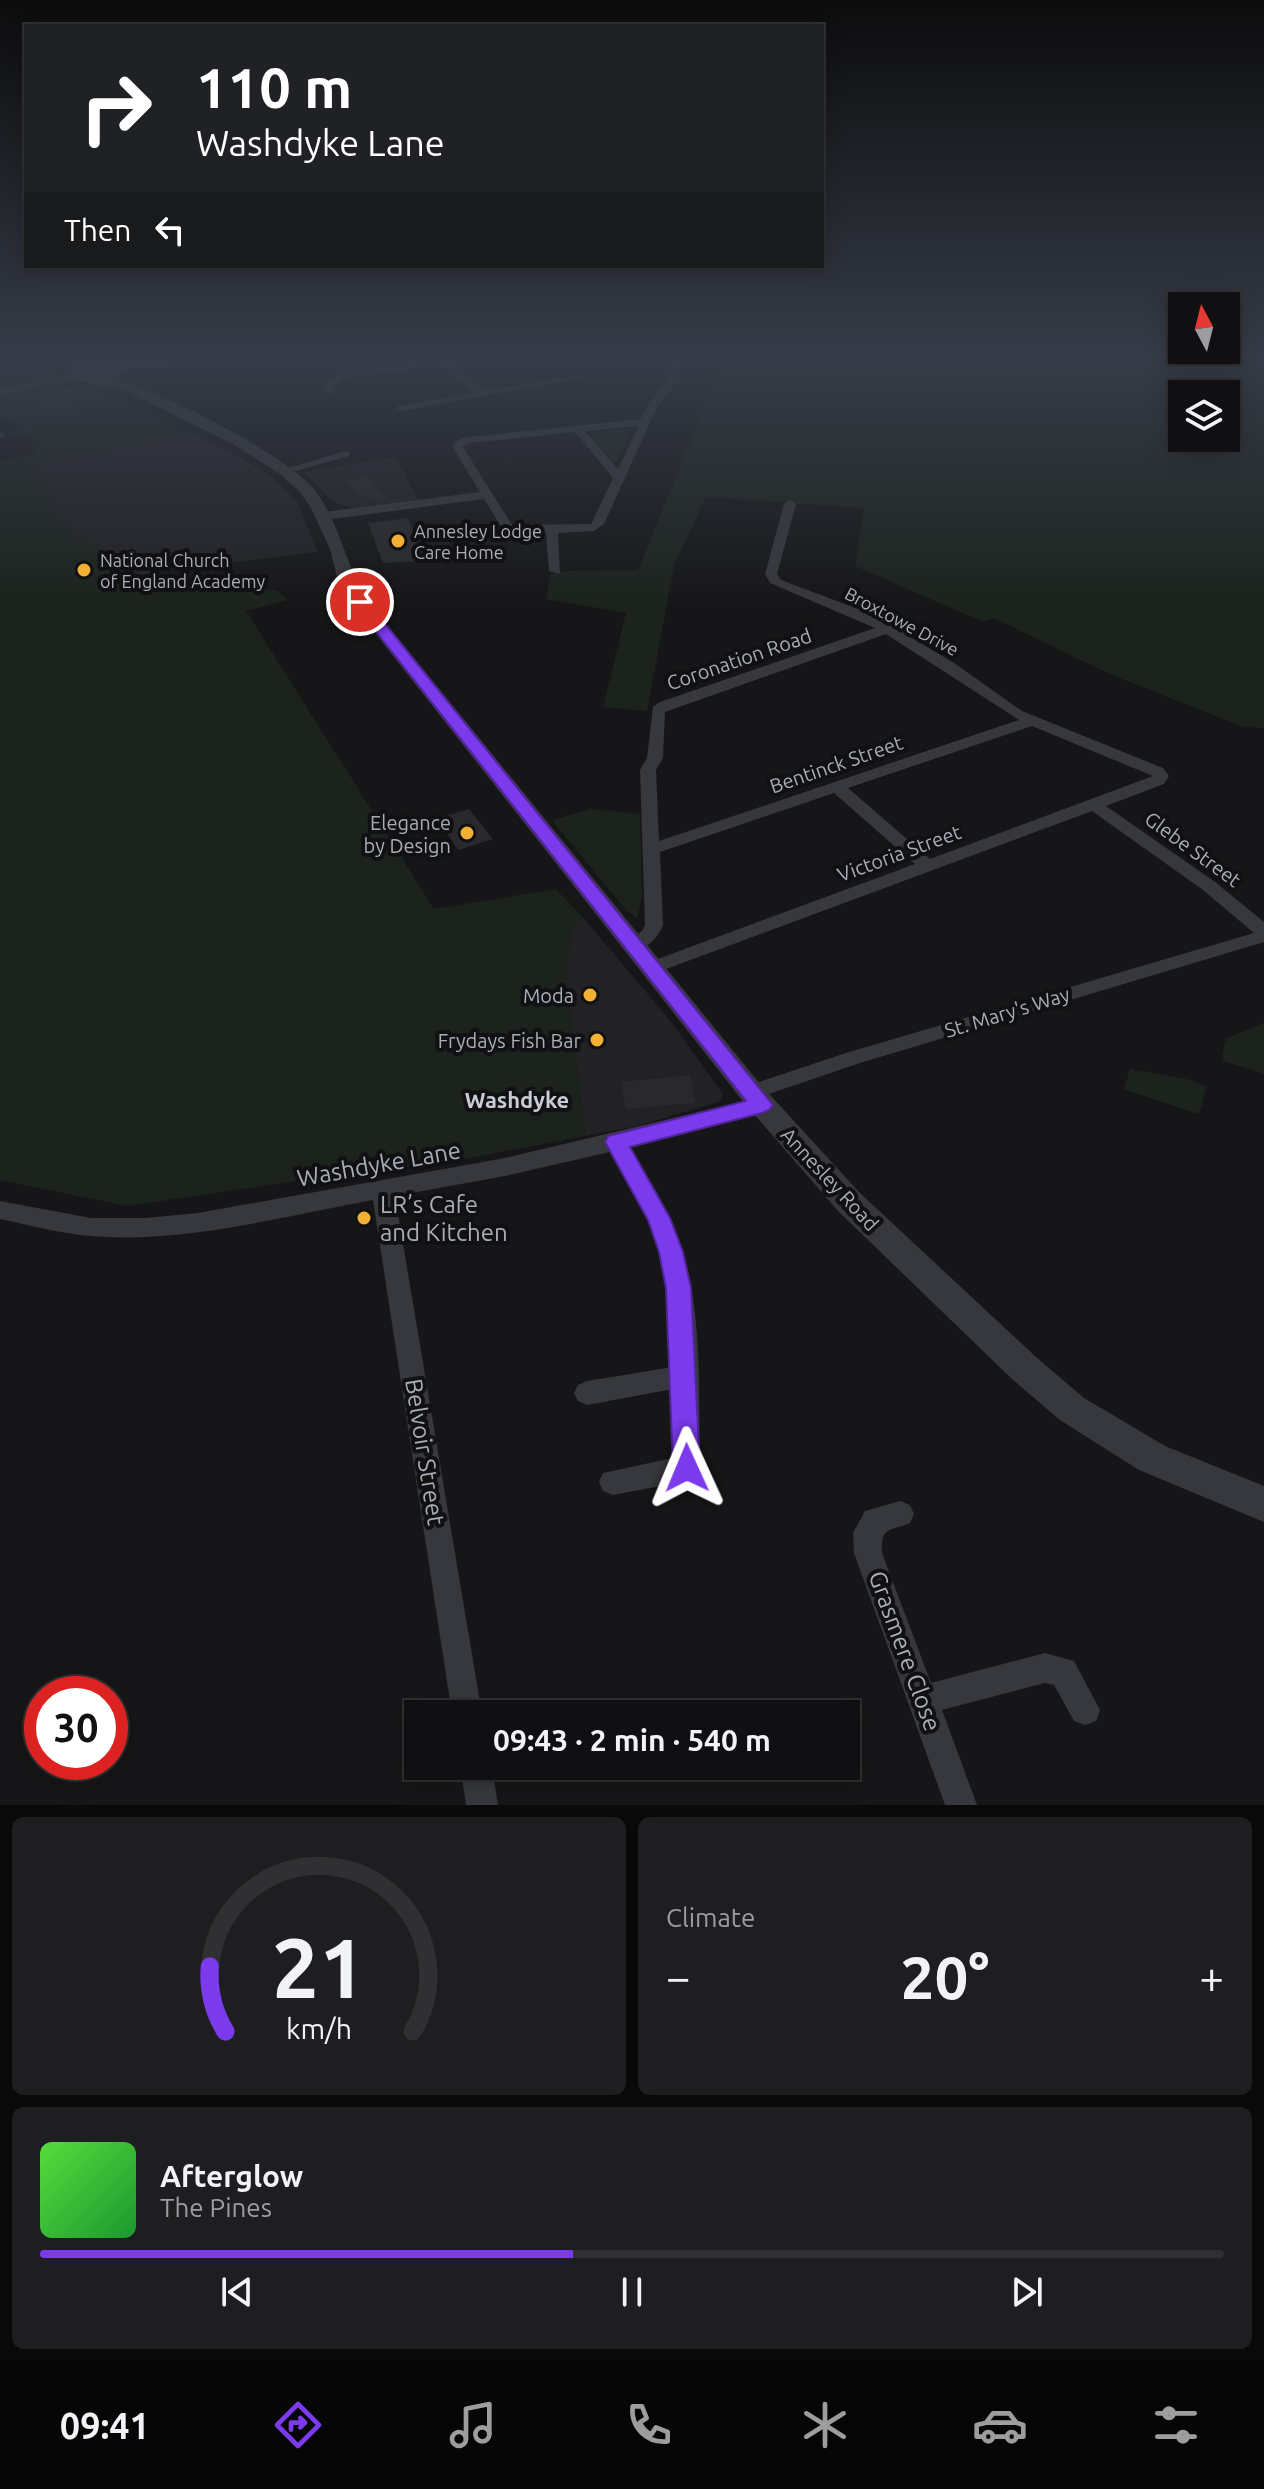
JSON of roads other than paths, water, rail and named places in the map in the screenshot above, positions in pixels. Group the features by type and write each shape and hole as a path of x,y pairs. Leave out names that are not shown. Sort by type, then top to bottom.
{"street":[{"name":"Annesley Road","path":"236,440 285,471 307,490 324,516 347,581 360,602 756,1098 881,1233 1072,1409 1152,1458 1264,1504"},
{"path":"473,440 458,442 457,446 508,528 585,530 598,524 636,440"},
{"path":"587,440 619,478"},
{"path":"285,471 345,454"},
{"path":"324,516 487,495"},
{"name":"Broxtowe Drive","path":"790,504 772,579 782,586 853,612 887,629 949,666 1017,714 1157,771 1161,776"},
{"path":"552,530 555,571"},
{"name":"Coronation Road","path":"632,945 650,935 654,925 648,770 655,758 660,708 887,629"},
{"name":"Bentinck Street","path":"652,849 1034,720"},
{"name":"Victoria Street","path":"651,968 1158,781 1161,776"},
{"path":"837,787 927,866"},
{"name":"Glebe Street","path":"1094,805 1209,886 1264,934"},
{"name":"St. Mary's Way","path":"756,1098 853,1058 1264,934"},
{"name":"Washdyke Lane","path":"0,1210 91,1227 146,1227 198,1222 383,1190 616,1142 756,1098"},
{"path":"613,1482 687,1468 679,1288 659,1218 616,1142"},
{"name":"Belvoir Street","path":"383,1190 465,1700"},
{"path":"587,1393 684,1376"},
{"name":"Grasmere Close","path":"900,1514 875,1521 867,1533 868,1553 961,1805"},
{"path":"923,1700 1045,1668 1063,1672 1085,1710"},
{"path":"478,1780 482,1805"}],"place":[{"name":"Annesley Lodge Care Home","path":"398,541"},
{"name":"National Church of England Academy","path":"84,570"},
{"name":"Elegance by Design","path":"467,833"},
{"name":"Moda","path":"590,995"},
{"name":"Frydays Fish Bar","path":"597,1040"},
{"name":"LR’s Cafe and Kitchen","path":"364,1218"}],"district":[{"name":"Washdyke","path":"517,1099"}]}
